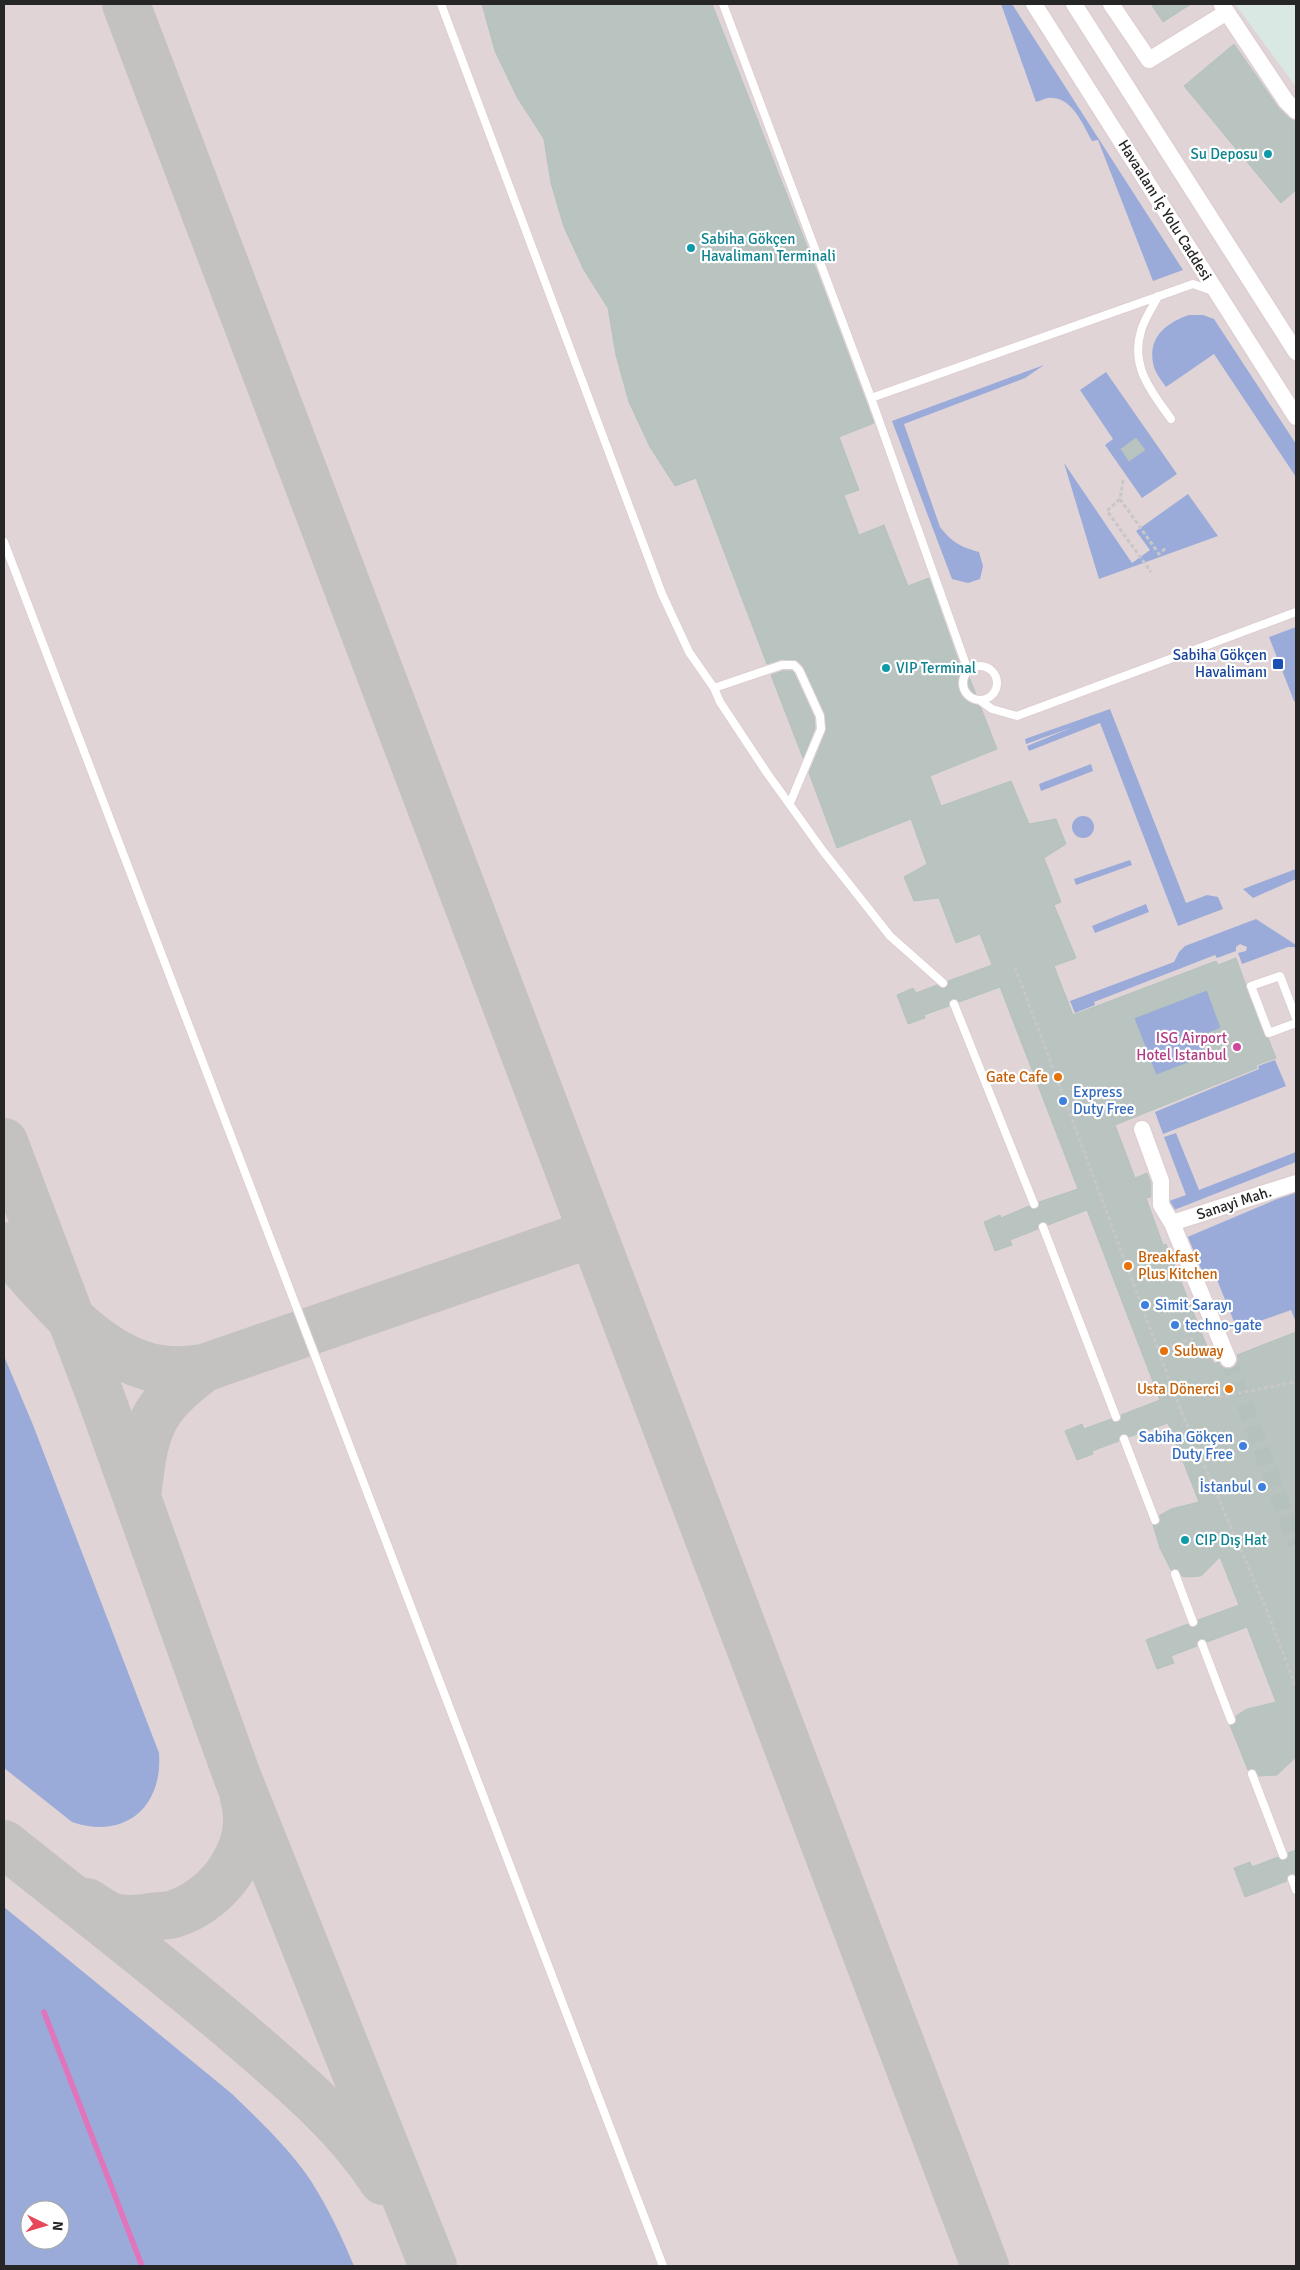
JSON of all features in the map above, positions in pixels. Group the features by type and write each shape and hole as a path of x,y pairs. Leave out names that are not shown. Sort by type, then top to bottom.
{"street":[{"name":"Havaalanı İç Yolu Caddesi","path":"1034,4 1296,417"},
{"path":"1074,4 1296,352"},
{"path":"1111,4 1149,60 1224,8 1286,100 1296,111"},
{"path":"1142,1129 1161,1181 1161,1205 1172,1223 1228,1359"},
{"name":"Sanayi Mah.","path":"1172,1223 1296,1183"}],"lane":[{"path":"441,4 662,594 689,652 714,688 720,702 767,774 790,803 823,851 890,936 943,983"},
{"path":"724,4 871,398 965,662 966,673"},
{"path":"871,398 1193,284 1218,293"},
{"path":"1158,296 1141,331 1137,358 1147,383 1171,419"},
{"path":"4,542 663,2266"},
{"path":"981,700 992,709 1016,716 1296,612"},
{"path":"714,688 782,665 794,665 799,670 820,716 821,729 790,803"},
{"path":"978,666 991,670 995,676 996,690 991,696 981,700 973,699 967,695 963,688 962,680 966,673 971,668 978,666"},
{"path":"1296,1018 1293,998 1280,976 1251,986 1269,1034 1296,1023"},
{"path":"954,1004 1034,1204"},
{"path":"1043,1227 1116,1417"},
{"path":"1124,1439 1155,1520"},
{"path":"1175,1574 1194,1622"},
{"path":"1202,1644 1231,1720"},
{"path":"1252,1774 1283,1855"},
{"path":"1292,1879 1296,1890"}],"path":[{"path":"1122,480 1120,499 1107,511 1151,572"},
{"path":"1120,499 1159,554 1167,548"},
{"path":"1015,967 1181,1411 1265,1606 1296,1687"},
{"path":"1171,1346 1196,1337"},
{"path":"1219,1397 1296,1382"}],"shaded area":[{"path":"4,4 1235,4 1296,87 1296,2266 4,2266"},
{"path":"1001,4 1012,4 1183,270 1153,281 1098,140 1092,141 1077,114 1066,103 1059,99 1050,98 1036,102"},
{"path":"1189,315 1203,315 1214,319 1296,444 1296,477 1214,354 1166,387 1160,378 1153,363 1152,353 1157,338 1167,326"},
{"path":"1044,365 1025,378 904,424 940,527 948,537 957,543 979,552 983,566 980,579 968,583 952,579 892,421"},
{"path":"1106,372 1177,474 1142,498 1105,445 1113,439 1080,390"},
{"path":"1064,463 1132,563 1150,550 1136,531 1188,494 1218,536 1099,579"},
{"path":"1296,627 1296,702 1269,637"},
{"path":"1110,709 1186,903 1207,895 1218,897 1223,909 1178,926 1100,723 1029,751 1027,746 1073,727 1026,744 1025,739"},
{"path":"1091,764 1093,771 1041,791 1039,784"},
{"path":"1079,816 1087,816 1094,823 1094,831 1087,838 1079,838 1072,831 1072,823"},
{"path":"1130,860 1132,865 1076,885 1074,879"},
{"path":"1296,869 1296,879 1253,898 1243,889"},
{"path":"1146,904 1149,912 1095,933 1092,926"},
{"path":"1256,919 1296,945 1296,947 1288,947 1242,964 1238,953 1246,951 1247,947 1240,944 1236,947 1236,951 1217,958 1215,955 1094,1002 1095,1005 1075,1013 1070,1001 1174,962 1179,952 1185,946"},
{"path":"1207,990 1221,1028 1198,1037 1206,1056 1156,1075 1134,1018"},
{"path":"1275,1060 1286,1086 1163,1134 1155,1112 1259,1069 1258,1066"},
{"path":"1176,1133 1199,1190 1296,1152 1296,1162 1174,1210 1169,1201 1186,1195 1164,1137"},
{"path":"1296,1191 1296,1322 1291,1310 1237,1329 1215,1275 1201,1279 1185,1238"},
{"path":"4,1356 33,1425 159,1753 159,1772 155,1789 147,1803 137,1814 124,1822 109,1826 91,1826 72,1822 4,1768"},
{"path":"4,1907 231,2093 263,2124 293,2157 311,2181 345,2244 354,2266 4,2266"}],"building":[{"path":"482,4 712,4 874,423 839,437 859,490 844,495 859,535 884,525 908,586 929,578 959,663 961,676 964,678 969,677 977,697 976,703 981,708 997,749 930,776 941,806 1011,781 1029,824 1056,819 1066,844 1044,858 1061,902 1054,905 1076,958 1054,966 1073,1015 1216,961 1218,965 1236,958 1264,1035 1268,1038 1276,1058 1256,1065 1257,1068 1115,1125 1135,1178 1147,1173 1151,1183 1151,1197 1146,1198 1163,1245 1166,1244 1214,1364 1219,1362 1222,1367 1231,1368 1236,1365 1237,1355 1296,1332 1296,1757 1277,1775 1259,1776 1255,1769 1248,1770 1230,1725 1236,1723 1236,1716 1247,1709 1276,1702 1247,1627 1207,1642 1200,1639 1197,1646 1171,1656 1174,1663 1157,1669 1146,1640 1188,1624 1195,1627 1198,1620 1239,1605 1220,1557 1201,1576 1185,1577 1182,1576 1178,1569 1171,1570 1160,1548 1153,1525 1160,1523 1159,1516 1171,1509 1199,1502 1168,1423 1129,1437 1122,1434 1119,1441 1092,1451 1093,1454 1077,1460 1065,1431 1082,1424 1084,1429 1111,1419 1118,1422 1121,1420 1121,1415 1160,1400 1087,1210 1048,1225 1041,1222 1038,1229 1010,1240 1012,1245 995,1251 984,1222 1000,1215 1001,1218 1029,1206 1036,1209 1039,1207 1039,1202 1078,1189 1000,987 959,1002 951,999 949,1006 924,1015 925,1018 908,1024 897,995 913,988 916,993 937,985 944,988 947,986 948,981 992,965 980,934 956,943 939,898 914,901 904,877 927,864 911,819 837,848 809,773 826,731 825,714 804,668 798,661 782,659 767,664 696,478 675,486 650,447 629,402 616,355 608,308 584,270 564,227 551,183 544,139 517,97 495,51","holes":["1207,990 1221,1028 1198,1037 1206,1056 1156,1075 1134,1018"]},
{"path":"1151,4 1191,4 1163,22"},
{"name":"Su Deposu","path":"1234,44 1278,107 1289,118 1296,121 1296,190 1281,203 1184,86"},
{"path":"1136,438 1145,450 1129,461 1121,449"},
{"path":"783,671 792,671 794,673 814,717 815,728 803,758 771,675"},
{"path":"1296,1850 1296,1875 1290,1874 1287,1881 1245,1897 1234,1868 1250,1862 1252,1867 1278,1857 1285,1860 1288,1858 1288,1853"}],"waterway":[{"path":"44,2012 142,2266"}],"taxiway":[{"path":"126,4 985,2266"},
{"path":"4,1142 103,1403 237,1776 433,2266"},
{"path":"4,1246 53,1301 90,1335 131,1361 154,1368 179,1370 204,1368 593,1233"},
{"path":"137,1496 143,1454 152,1423 160,1409 171,1396 204,1368"},
{"path":"87,1902 107,1915 125,1919 171,1915 191,1907 207,1896 220,1883 232,1868 240,1852 246,1834 247,1816 244,1798"},
{"path":"4,1844 124,1939 281,2070 336,2122 383,2181"}],"tunnel":[{"path":"1228,1359 1296,1544"}],"place":[{"name":"Su Deposu","path":"1268,154"},
{"name":"Sabiha Gökçen Havalimanı Terminali","path":"691,248"},
{"name":"Sabiha Gökçen Havalimanı","path":"1278,664"},
{"name":"VIP Terminal","path":"886,668"},
{"name":"ISG Airport Hotel Istanbul","path":"1237,1047"},
{"name":"Gate Cafe","path":"1058,1077"},
{"name":"Express Duty Free","path":"1063,1101"},
{"name":"Breakfast Plus Kitchen","path":"1128,1266"},
{"name":"Simit Sarayı","path":"1145,1305"},
{"name":"techno-gate","path":"1175,1325"},
{"name":"Subway","path":"1164,1351"},
{"name":"Usta Dönerci","path":"1229,1389"},
{"name":"Sabiha Gökçen Duty Free","path":"1243,1446"},
{"name":"İstanbul","path":"1262,1487"},
{"name":"CIP Dış Hat","path":"1185,1540"}]}
